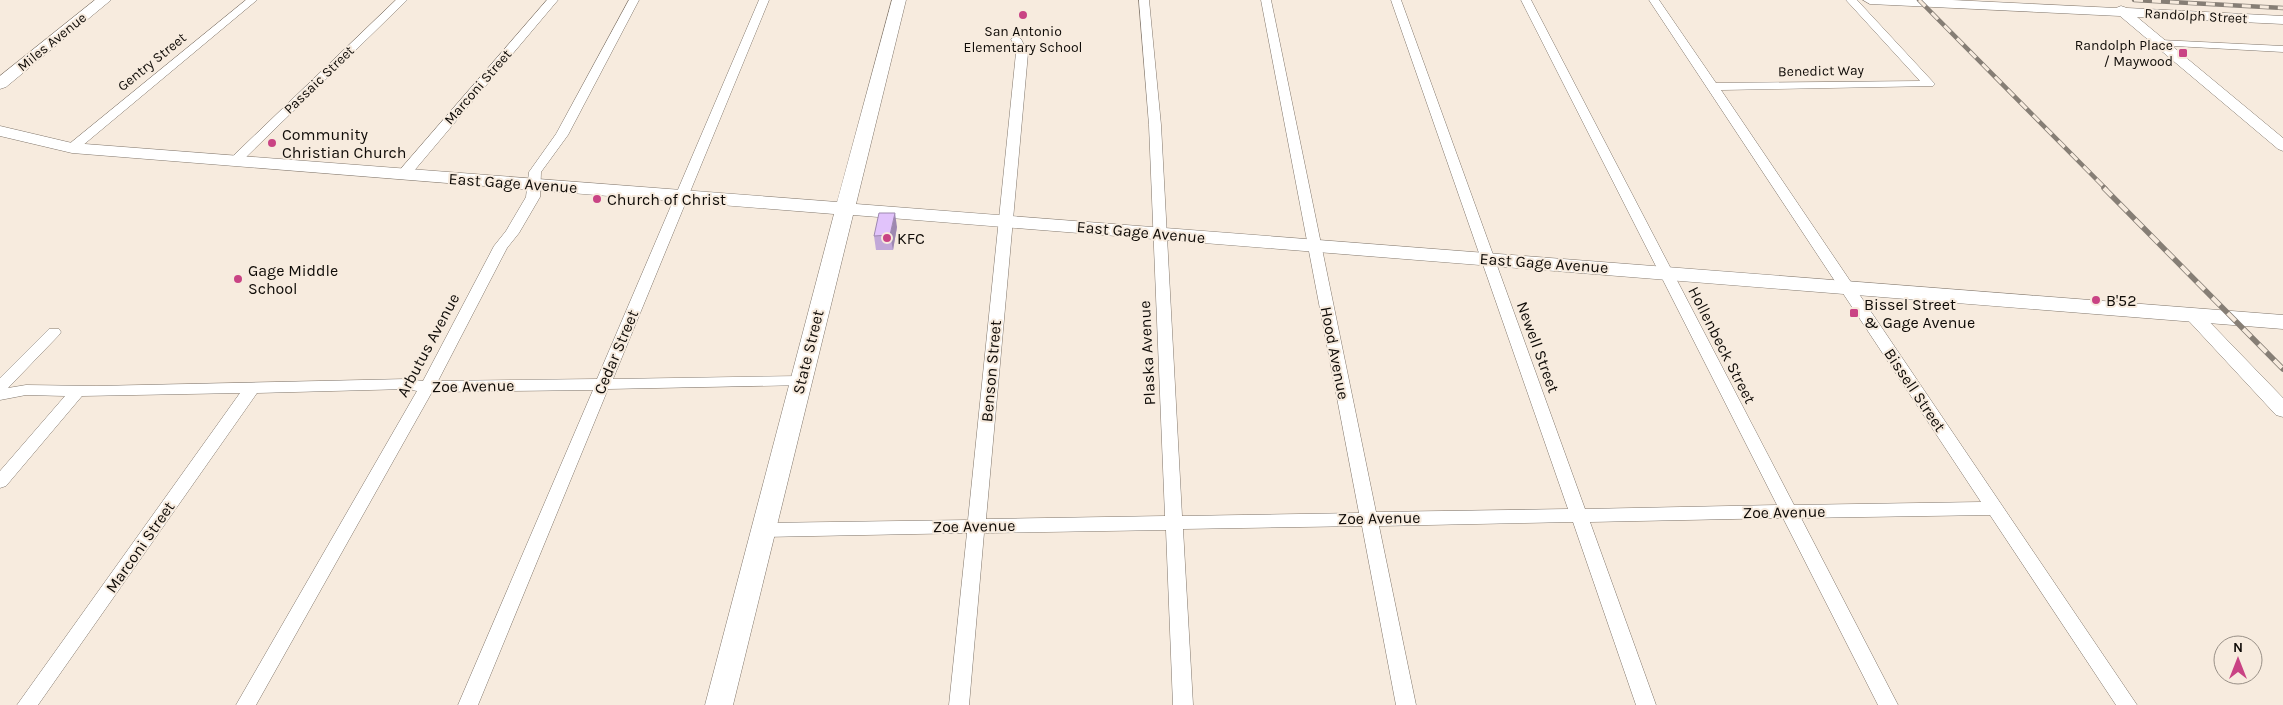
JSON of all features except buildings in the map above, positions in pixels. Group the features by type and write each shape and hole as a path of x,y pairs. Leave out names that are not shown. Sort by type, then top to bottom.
{"main road":[{"name":"Miles Avenue","path":"0,84 104,0"},
{"name":"State Street","path":"719,705 899,0"},
{"name":"East Gage Avenue","path":"0,131 72,148 2283,322"}],"street":[{"name":"Gentry Street","path":"72,148 252,0"},
{"name":"Passaic Street","path":"235,161 402,0"},
{"name":"Marconi Street","path":"403,174 553,0"},
{"name":"Arbutus Avenue","path":"246,705 426,387 501,246 512,233 532,197 535,172 562,135 634,0"},
{"name":"Cedar Street","path":"468,705 764,0"},
{"name":"Plaska Avenue","path":"1144,0 1155,125 1158,234 1183,705"},
{"name":"Hood Avenue","path":"1266,0 1406,705"},
{"name":"Newell Street","path":"1396,0 1646,705"},
{"name":"Hollenbeck Street","path":"1526,0 1888,705"},
{"name":"Bissell Street","path":"1654,0 2127,705"},
{"name":"Benedict Way","path":"1713,87 1929,84 1851,0"},
{"name":"Randolph Street","path":"1870,0 2283,20"},
{"path":"2109,0 2283,146"},
{"name":"Benson Street","path":"959,705 1022,53 1016,39"},
{"path":"2160,43 2283,50"},
{"path":"2193,315 2283,410"},
{"path":"2,388 54,332"},
{"name":"Zoe Avenue","path":"2,388 79,390 407,384 426,387 801,381"},
{"name":"Marconi Street","path":"27,705 252,388"},
{"path":"0,482 79,390"},
{"name":"Zoe Avenue","path":"763,530 1995,508"}],"railway":[{"path":"1919,0 2106,189"},
{"path":"2134,0 2283,8"},
{"path":"2104,188 2283,369"}],"place":[{"name":"San Antonio Elementary School","path":"1023,15"},
{"name":"Randolph Place / Maywood","path":"2183,53"},
{"name":"Community Christian Church","path":"272,143"},
{"name":"Church of Christ","path":"597,199"},
{"name":"KFC","path":"887,238"},
{"name":"Gage Middle School","path":"238,279"},
{"name":"B'52","path":"2096,300"},
{"name":"Bissel Street & Gage Avenue","path":"1854,313"}]}
